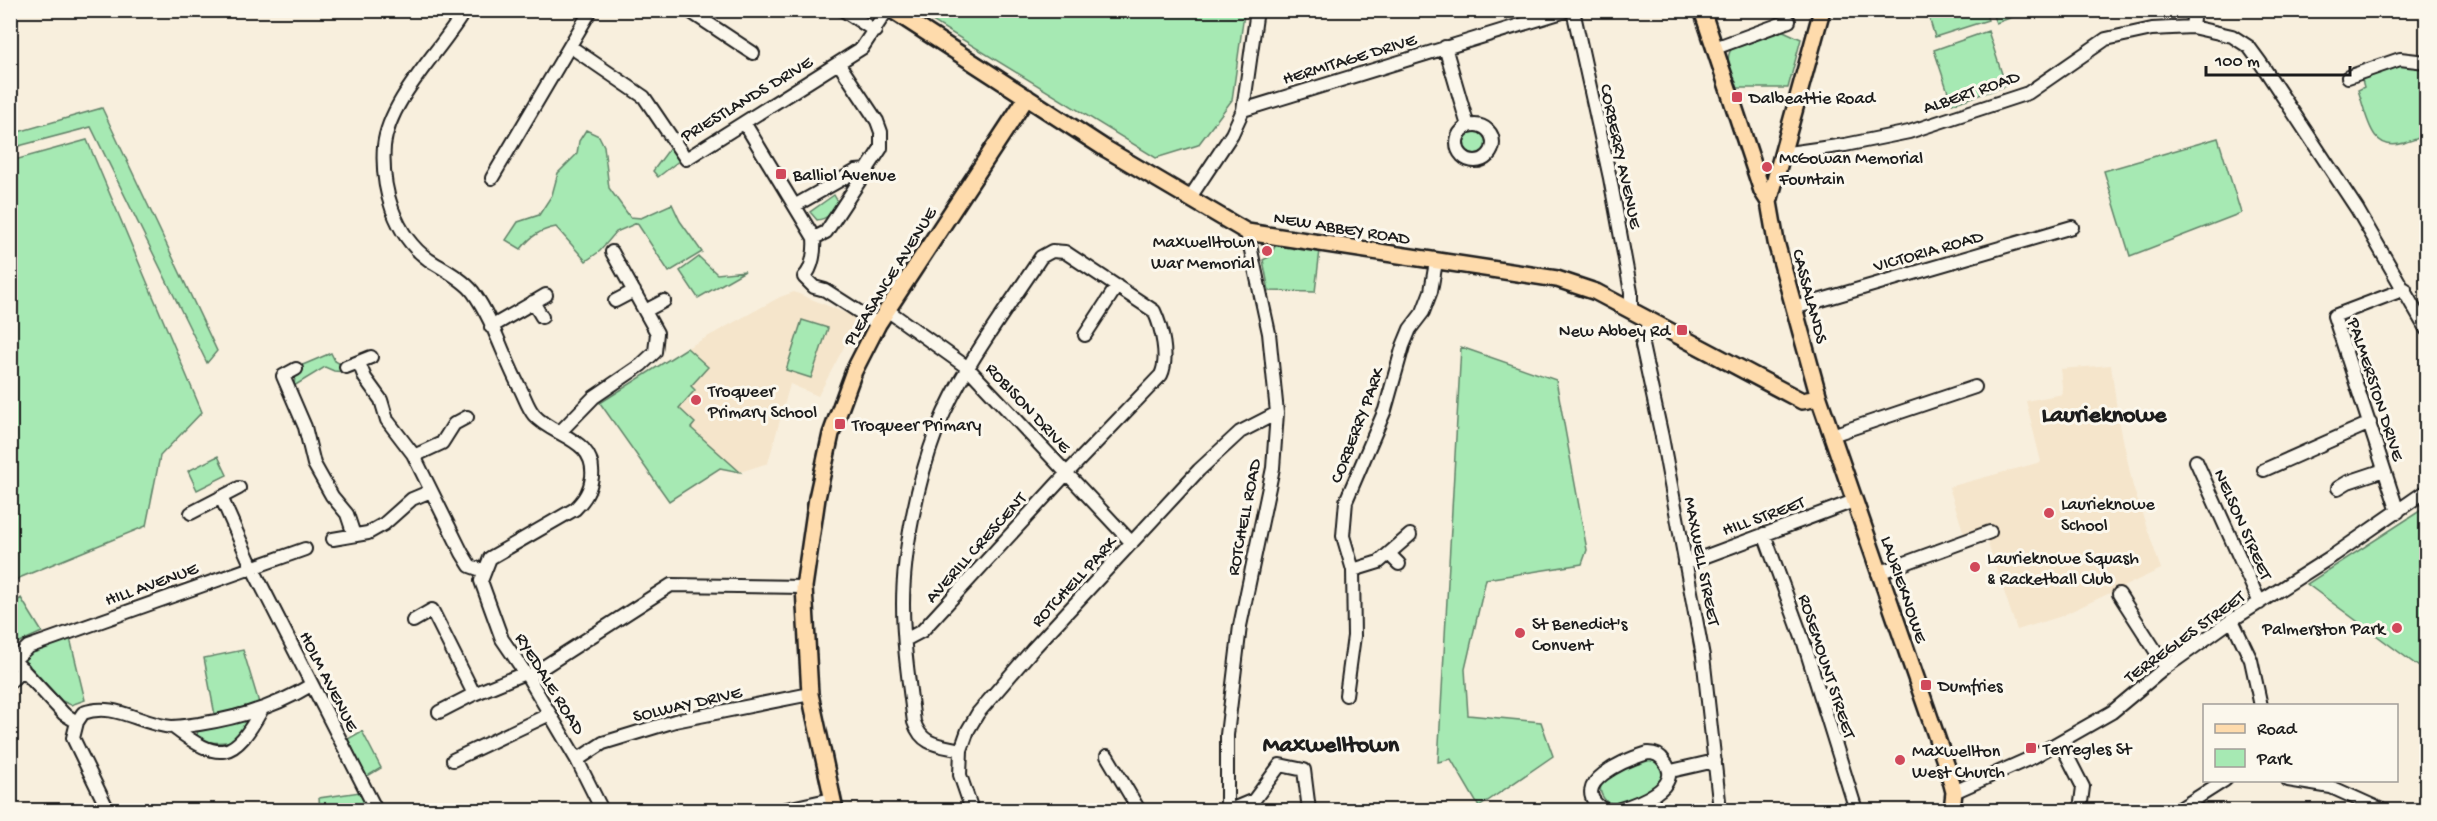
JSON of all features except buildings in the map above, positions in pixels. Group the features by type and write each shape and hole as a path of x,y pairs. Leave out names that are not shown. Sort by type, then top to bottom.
{"main road":[{"name":"NEW ABBEY ROAD","path":"892,10 1106,149 1247,232 1557,279 1596,292 1802,401 1820,398"},
{"path":"1702,10 1762,191 1769,202"},
{"path":"1769,202 1822,10"},
{"name":"PLEASANCE AVENUE","path":"833,805 810,694 804,587 817,498 831,434 854,371 878,324 1027,98"},
{"path":"1750,152 1766,156 1781,154"},
{"path":"1750,152 1764,172 1776,178"},
{"name":"CASSALANDS","path":"1769,202 1776,242 1820,398"},
{"name":"LAURIEKNOWE","path":"1820,398 1878,573 1949,773 1951,804"}],"street":[{"path":"359,363 365,378 381,400 387,420 414,456 470,566 484,571 490,558 575,508 584,500 591,487 592,469 588,454 534,415 472,290 426,258 411,244 394,215 387,197 384,171 385,144 393,118 406,93 453,32 465,10"},
{"path":"492,178 591,10"},
{"path":"688,10 753,53"},
{"path":"843,10 875,31"},
{"name":"PRIESTLANDS DRIVE","path":"571,46 644,98 686,159 745,124 862,48 887,10"},
{"path":"1189,199 1232,134 1243,110 1257,10"},
{"name":"HERMITAGE DRIVE","path":"1243,110 1571,10"},
{"name":"CORBERRY AVENUE","path":"1571,10 1610,178 1631,292 1631,310"},
{"path":"2192,27 2194,10"},
{"path":"1715,48 1789,21"},
{"name":"ALBERT ROAD","path":"1781,154 1845,145 1909,132 2028,93 2106,39 2152,29 2192,27 2232,36 2249,48 2357,209 2427,329"},
{"path":"1445,47 1468,126"},
{"path":"2348,77 2400,59 2427,62"},
{"path":"814,238 826,232 868,170 880,148 881,132 877,122 839,64"},
{"path":"745,124 814,238 814,249 804,277 814,287 825,290 878,324"},
{"path":"796,205 856,171 868,170"},
{"name":"VICTORIA ROAD","path":"1794,308 2072,227"},
{"name":"ROTCHELL ROAD","path":"1229,810 1227,735 1240,626 1273,468 1277,413 1269,333 1247,232"},
{"name":"AVERILL CRESCENT","path":"905,640 922,631 1066,473 1161,375 1165,367 1159,323 1154,311 1065,252 1052,250 1041,257 968,368 938,429 923,475 910,537 903,602 905,640 914,722 918,734 927,742 961,750"},
{"path":"560,432 594,397 655,352 657,333 612,252"},
{"name":"CORBERRY PARK","path":"1346,695 1354,636 1353,570 1343,536 1346,501 1385,410 1403,346 1410,329 1423,312 1431,291 1436,262"},
{"path":"1085,335 1117,286"},
{"name":"PALMERSTON DRIVE","path":"2398,512 2334,316 2405,290"},
{"path":"615,301 633,291"},
{"path":"491,327 546,295"},
{"path":"645,311 664,301"},
{"path":"533,302 542,317"},
{"name":"ROBISON DRIVE","path":"887,310 968,368 1132,543"},
{"name":"MAXWELL STREET","path":"1650,322 1642,345 1662,437 1702,656 1720,810"},
{"path":"346,368 371,357"},
{"path":"296,369 283,376 305,427 314,464 332,496 347,514 354,535"},
{"path":"1832,435 1975,387"},
{"name":"ROTCHELL PARK","path":"972,810 960,776 961,750 978,713 1199,470 1240,432 1277,413"},
{"path":"414,456 442,443 454,424 467,417"},
{"path":"2264,470 2370,423"},
{"name":"NELSON STREET","path":"2196,461 2260,603"},
{"path":"2338,488 2348,482 2384,470"},
{"path":"190,513 239,488"},
{"path":"333,539 368,533 384,524 412,499 431,491"},
{"name":"TERREGLES STREET","path":"1951,804 2112,712 2166,667 2232,620 2427,491"},
{"name":"HOLM AVENUE","path":"221,497 252,567 376,810"},
{"name":"HILL STREET","path":"1685,564 1854,501"},
{"path":"1878,573 1990,532"},
{"name":"ROSEMOUNT STREET","path":"1764,534 1804,643 1856,810"},
{"path":"1353,570 1379,562 1390,555 1410,535"},
{"name":"HILL AVENUE","path":"10,682 16,662 28,647 305,549"},
{"path":"1390,555 1399,564"},
{"name":"RYEDALE ROAD","path":"484,571 481,581 502,639 577,759 602,810"},
{"path":"439,712 474,694 526,675 671,585 804,587"},
{"path":"2119,594 2166,667"},
{"path":"413,621 432,610 474,694"},
{"path":"2232,620 2245,645 2261,704"},
{"path":"16,662 64,714 77,722"},
{"path":"173,727 219,721 262,709 290,698 311,685"},
{"name":"SOLWAY DRIVE","path":"577,759 603,743 675,721 810,694"},
{"path":"108,810 73,738 77,722 83,713 102,708 173,727 198,746 214,751 238,746 249,733 262,709"},
{"path":"453,760 550,714"},
{"path":"2060,742 2083,787 2080,810"},
{"path":"1648,753 1657,754 1671,771 1671,777 1662,788 1642,801 1616,810 1604,810 1596,802 1593,786 1598,776 1648,753"},
{"path":"1107,756 1138,810"},
{"path":"1671,771 1715,761"},
{"path":"1229,810 1254,800 1280,765 1304,770 1309,810"},
{"path":"2178,810 2222,782"},
{"path":"2300,782 2331,787 2382,810"},
{"path":"782,810 833,805"}],"shaded area":[{"name":"Troqueer Primary School","path":"794,292 855,317 854,328 818,396 790,384 768,463 740,472 720,468 669,501 600,403 687,348 780,297"},
{"name":"Laurieknowe School","path":"2111,365 2117,410 2133,487 2161,569 2059,617 2017,630 1986,538 1968,546 1949,487 2041,462 2026,401 2063,394 2060,369"}],"green space":[{"path":"916,11 1240,11 1244,14 1232,100 1198,145 1156,158"},
{"path":"1927,11 1985,11 1988,20 1935,37"},
{"path":"1991,11 2029,11 1996,23"},
{"path":"1779,29 1801,39 1788,88 1737,88 1728,57 1732,48"},
{"path":"1988,31 2006,86 1952,104 1934,50"},
{"path":"2402,65 2419,66 2424,70 2426,134 2393,145 2377,138 2368,121 2358,90 2364,87 2361,76"},
{"path":"102,108 217,351 207,363 91,127 11,148 11,134"},
{"path":"1474,129 1484,133 1488,143 1484,153 1474,157 1464,153 1460,143 1464,133"},
{"path":"586,130 599,136 604,146 609,188 630,217 641,218 672,204 680,221 702,252 669,272 637,223 616,232 600,251 586,261 556,227 536,234 521,249 506,240 518,222 539,215 552,195 558,173 577,154 579,141"},
{"path":"2218,138 2241,213 2130,256 2104,171"},
{"path":"87,140 202,412 160,456 146,526 19,578 11,585 11,161"},
{"path":"670,148 680,160 658,177 653,171"},
{"path":"834,195 838,202 834,209 827,217 817,220 810,212"},
{"path":"1277,243 1320,250 1315,292 1269,291 1263,260 1269,257"},
{"path":"699,257 717,274 745,271 698,298 680,271"},
{"path":"802,320 828,328 811,378 786,370"},
{"path":"1461,347 1556,380 1587,550 1582,564 1486,579 1465,669 1468,715 1541,722 1553,756 1479,807 1451,759 1438,762"},
{"path":"687,348 708,367 691,386 695,390 679,408 695,423 691,428 740,472 720,468 669,501 600,403"},
{"path":"331,353 335,361 344,366 345,372 325,367 294,386 295,377 300,372 298,367"},
{"path":"218,456 227,475 197,490 188,471"},
{"name":"Palmerston Park","path":"2426,507 2426,672 2307,584"},
{"path":"21,598 42,632 11,646 11,606"},
{"path":"70,638 85,700 71,705 62,701 24,660 27,652"},
{"path":"243,650 259,703 215,715 204,658"},
{"path":"250,716 247,726 236,741 210,742 197,735 198,730"},
{"path":"362,731 381,768 366,777 348,739"},
{"path":"1653,757 1666,773 1655,785 1632,800 1607,802 1601,793 1601,785 1606,778 1624,767"},
{"path":"360,792 370,810 320,810 319,798"}],"place":[{"name":"Dalbeattie Road","path":"1737,97"},
{"name":"McGowan Memorial Fountain","path":"1767,167"},
{"name":"Balliol Avenue","path":"781,174"},
{"name":"Maxwelltown War Memorial","path":"1267,251"},
{"name":"New Abbey Rd","path":"1682,330"},
{"name":"Troqueer Primary School","path":"696,400"},
{"name":"Troqueer Primary","path":"840,424"},
{"name":"Laurieknowe School","path":"2049,513"},
{"name":"Laurieknowe Squash & Racketball Club","path":"1975,567"},
{"name":"Palmerston Park","path":"2397,628"},
{"name":"St Benedict's Convent","path":"1520,633"},
{"name":"Dumfries","path":"1926,685"},
{"name":"Terregles St","path":"2031,748"},
{"name":"Maxwellton West Church","path":"1900,760"}],"district":[{"name":"Laurieknowe","path":"2104,413"},
{"name":"Maxwelltown","path":"1331,743"}]}
